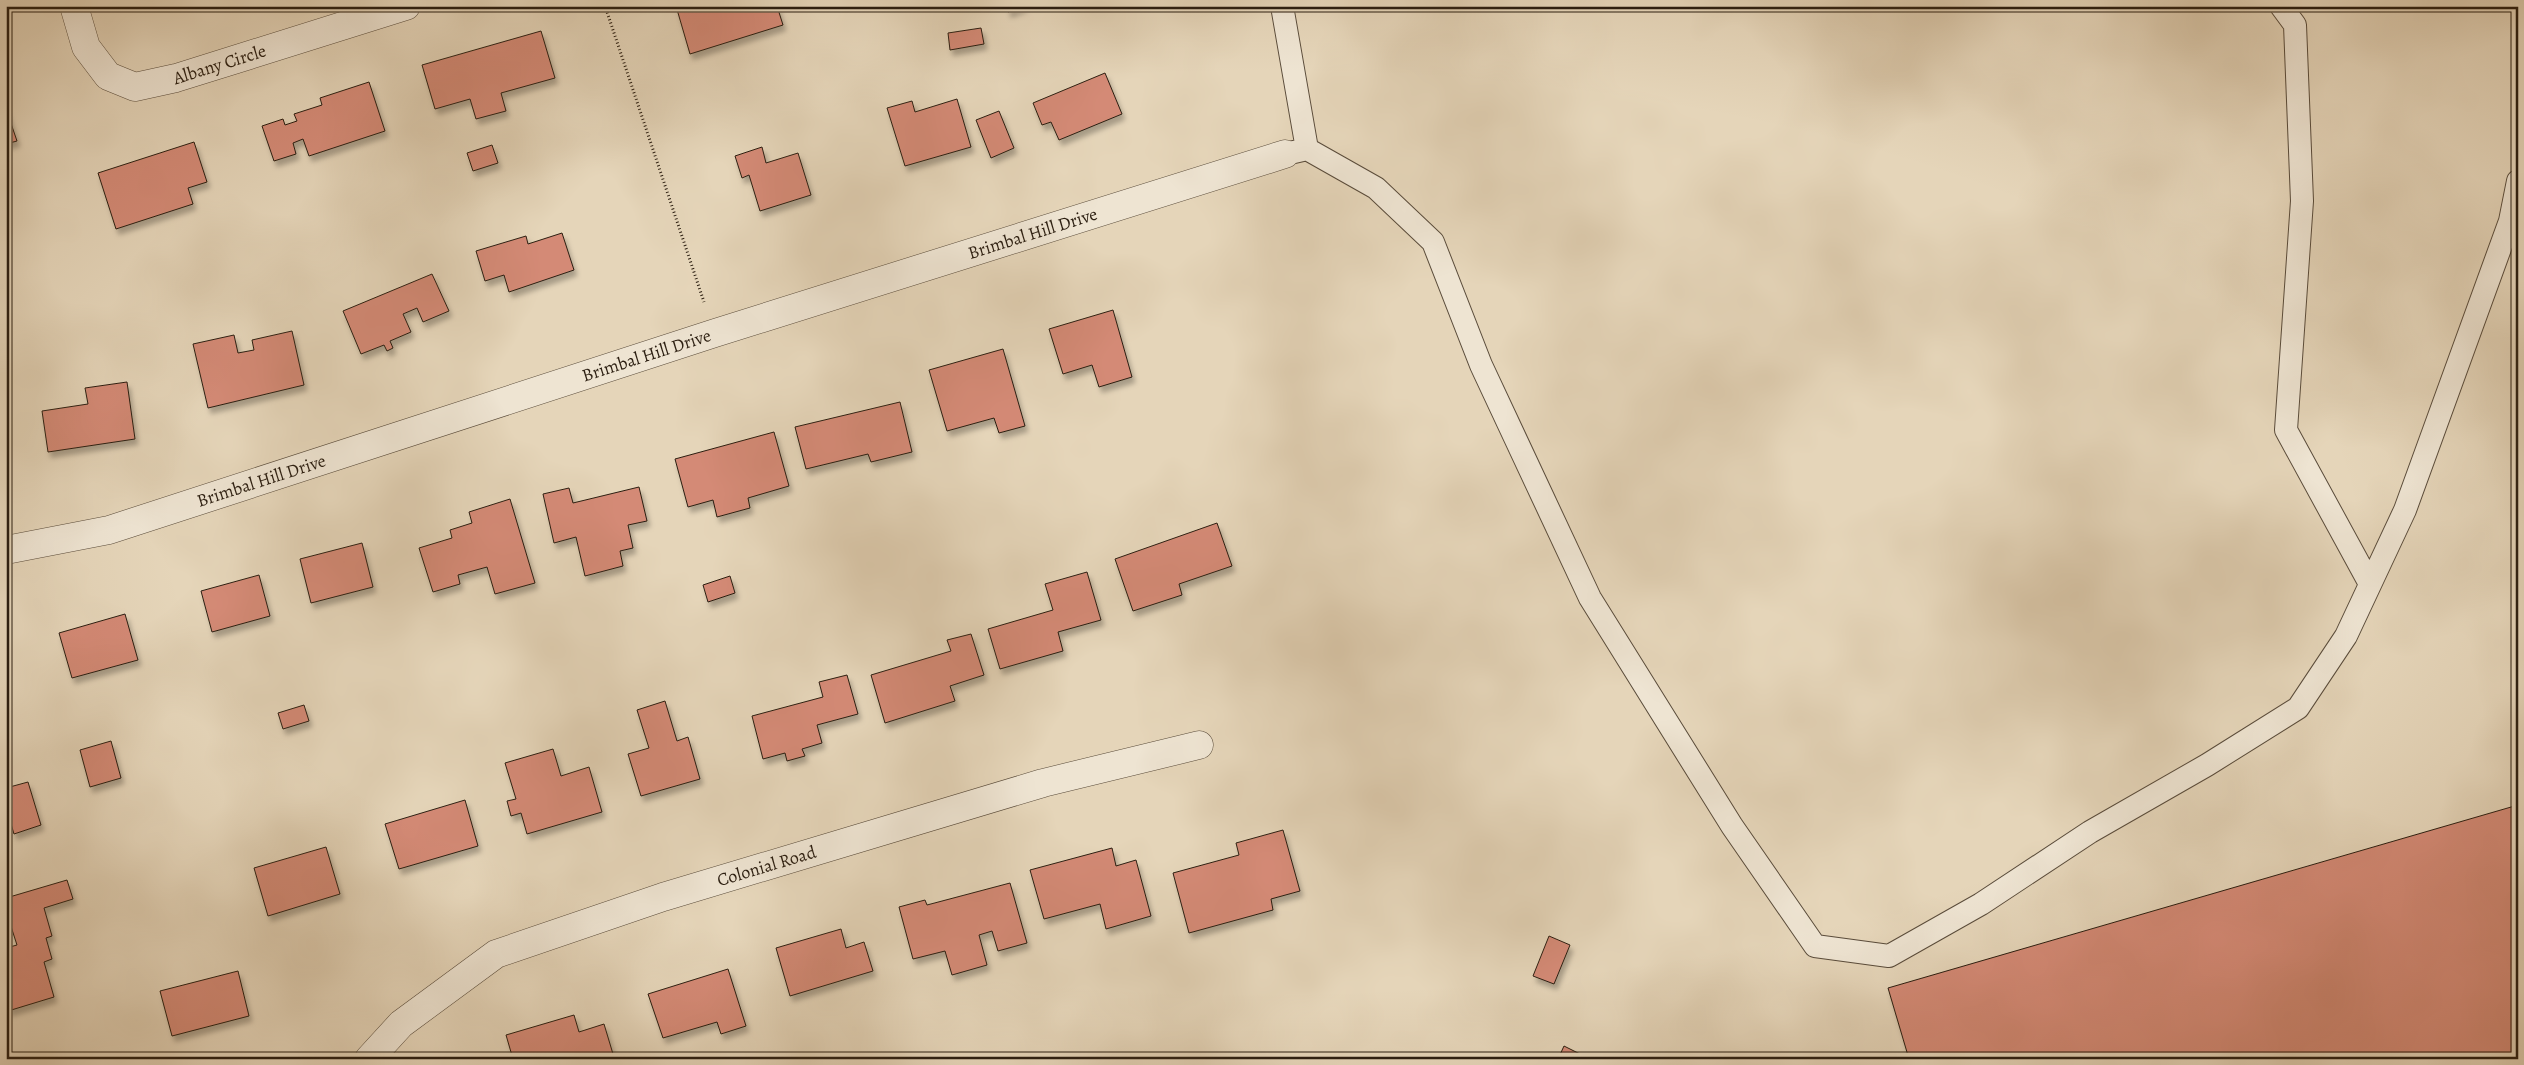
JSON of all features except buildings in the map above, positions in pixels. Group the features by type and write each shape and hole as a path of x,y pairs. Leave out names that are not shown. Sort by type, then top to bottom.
{"street":[{"name":"Albany Circle","path":"74,6 86,47 108,76 135,87 176,78 406,6"},
{"name":"Brimbal Hill Drive","path":"6,550 109,530 715,333 1296,151"},
{"name":"Colonial Road","path":"370,1059 402,1024 496,954 663,896 1034,786 1199,745"}],"lane":[{"path":"1282,6 1296,151 1376,188 1433,242 1481,365 1590,598 1732,826 1815,946 1889,956 1981,904 2090,832 2207,765 2298,708 2346,636 2405,510 2510,221 2518,181"},
{"path":"2281,6 2295,25 2302,201 2286,430 2370,584"}],"path":[{"path":"604,6 715,333"}]}
